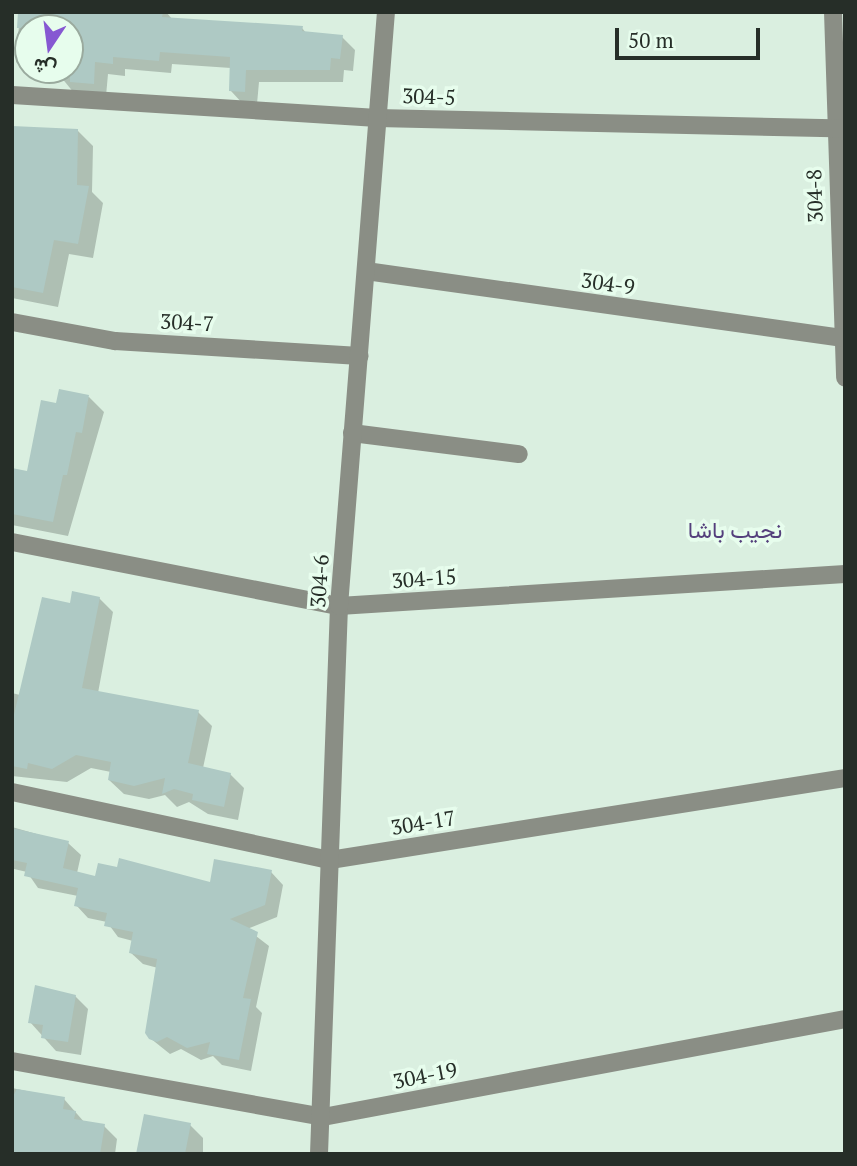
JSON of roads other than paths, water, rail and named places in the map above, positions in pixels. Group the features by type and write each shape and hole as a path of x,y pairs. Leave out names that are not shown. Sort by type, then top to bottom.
{"street":[{"name":"304-6","path":"319,1154 323,1117 340,606 386,12"},
{"name":"304-8","path":"833,12 840,130 845,378"},
{"name":"304-5","path":"12,94 377,118 840,130"},
{"name":"304-9","path":"366,271 843,338"},
{"name":"304-7","path":"12,322 115,341 360,356"},
{"path":"352,433 519,454"},
{"name":"304-15","path":"12,542 340,606 845,574"},
{"name":"304-17","path":"12,792 330,860 845,778"},
{"name":"304-19","path":"12,1061 323,1117 845,1019"}],"district":[{"name":"نجيب باشا","path":"735,530"}]}
